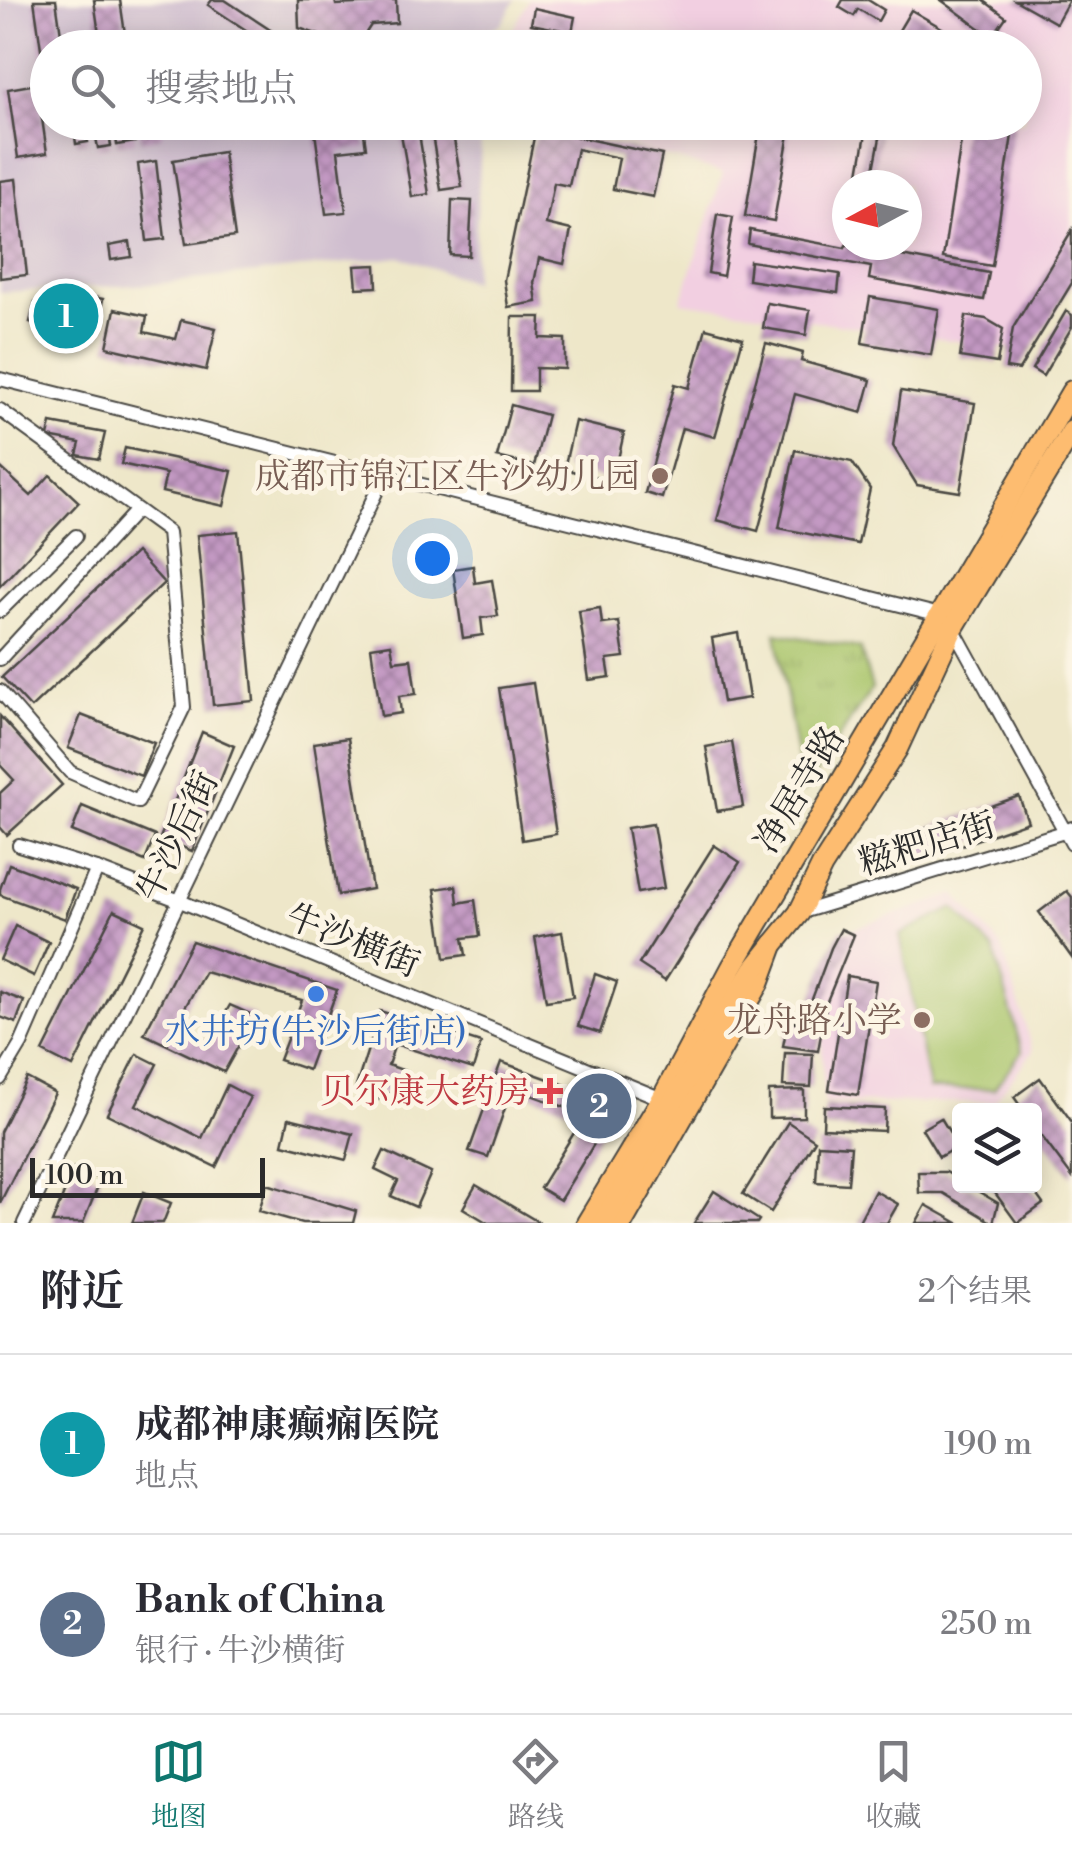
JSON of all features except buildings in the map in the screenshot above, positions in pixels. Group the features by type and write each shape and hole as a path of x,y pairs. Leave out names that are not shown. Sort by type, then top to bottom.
{"main road":[{"name":"净居寺路","path":"622,1223 760,983 773,945 799,913 822,866 897,749 946,622 1072,391"},
{"name":"净居寺路","path":"588,1223 662,1098 732,966 946,622 1072,431"},
{"path":"602,1223 744,986 773,945"}],"street":[{"path":"0,378 946,622 1070,835"},
{"path":"0,410 168,532 184,707 138,802 70,772 0,692"},
{"name":"牛沙后街","path":"24,1223 384,476"},
{"path":"0,659 137,510"},
{"path":"0,611 76,536"},
{"name":"糍粑店街","path":"799,913 1070,835"},
{"name":"牛沙横街","path":"19,845 97,868 662,1098"},
{"path":"0,1078 21,1044 97,868"}],"shaded area":[{"path":"0,0 515,0 502,24 488,30 30,30 30,140 480,140 473,282 400,257 157,284 0,292"},
{"path":"529,0 1072,0 1072,254 1013,349 681,302 723,173 613,140 1042,140 1042,30 513,30"},
{"name":"龙舟路小学","path":"955,894 1002,947 1033,1051 994,1102 824,1103 820,990 846,931"}],"green space":[{"path":"776,633 860,648 872,688 803,792"},
{"path":"954,908 994,950 1022,1051 994,1089 929,1089 900,935"}],"place":[{"name":"成都神康癫痫医院","path":"66,316"},
{"name":"成都市锦江区牛沙幼儿园","path":"660,476"},
{"name":"水井坊(牛沙后街店)","path":"316,994"},
{"name":"龙舟路小学","path":"922,1020"},
{"name":"贝尔康大药房","path":"550,1091"},
{"name":"Bank of China","path":"599,1106"}]}
